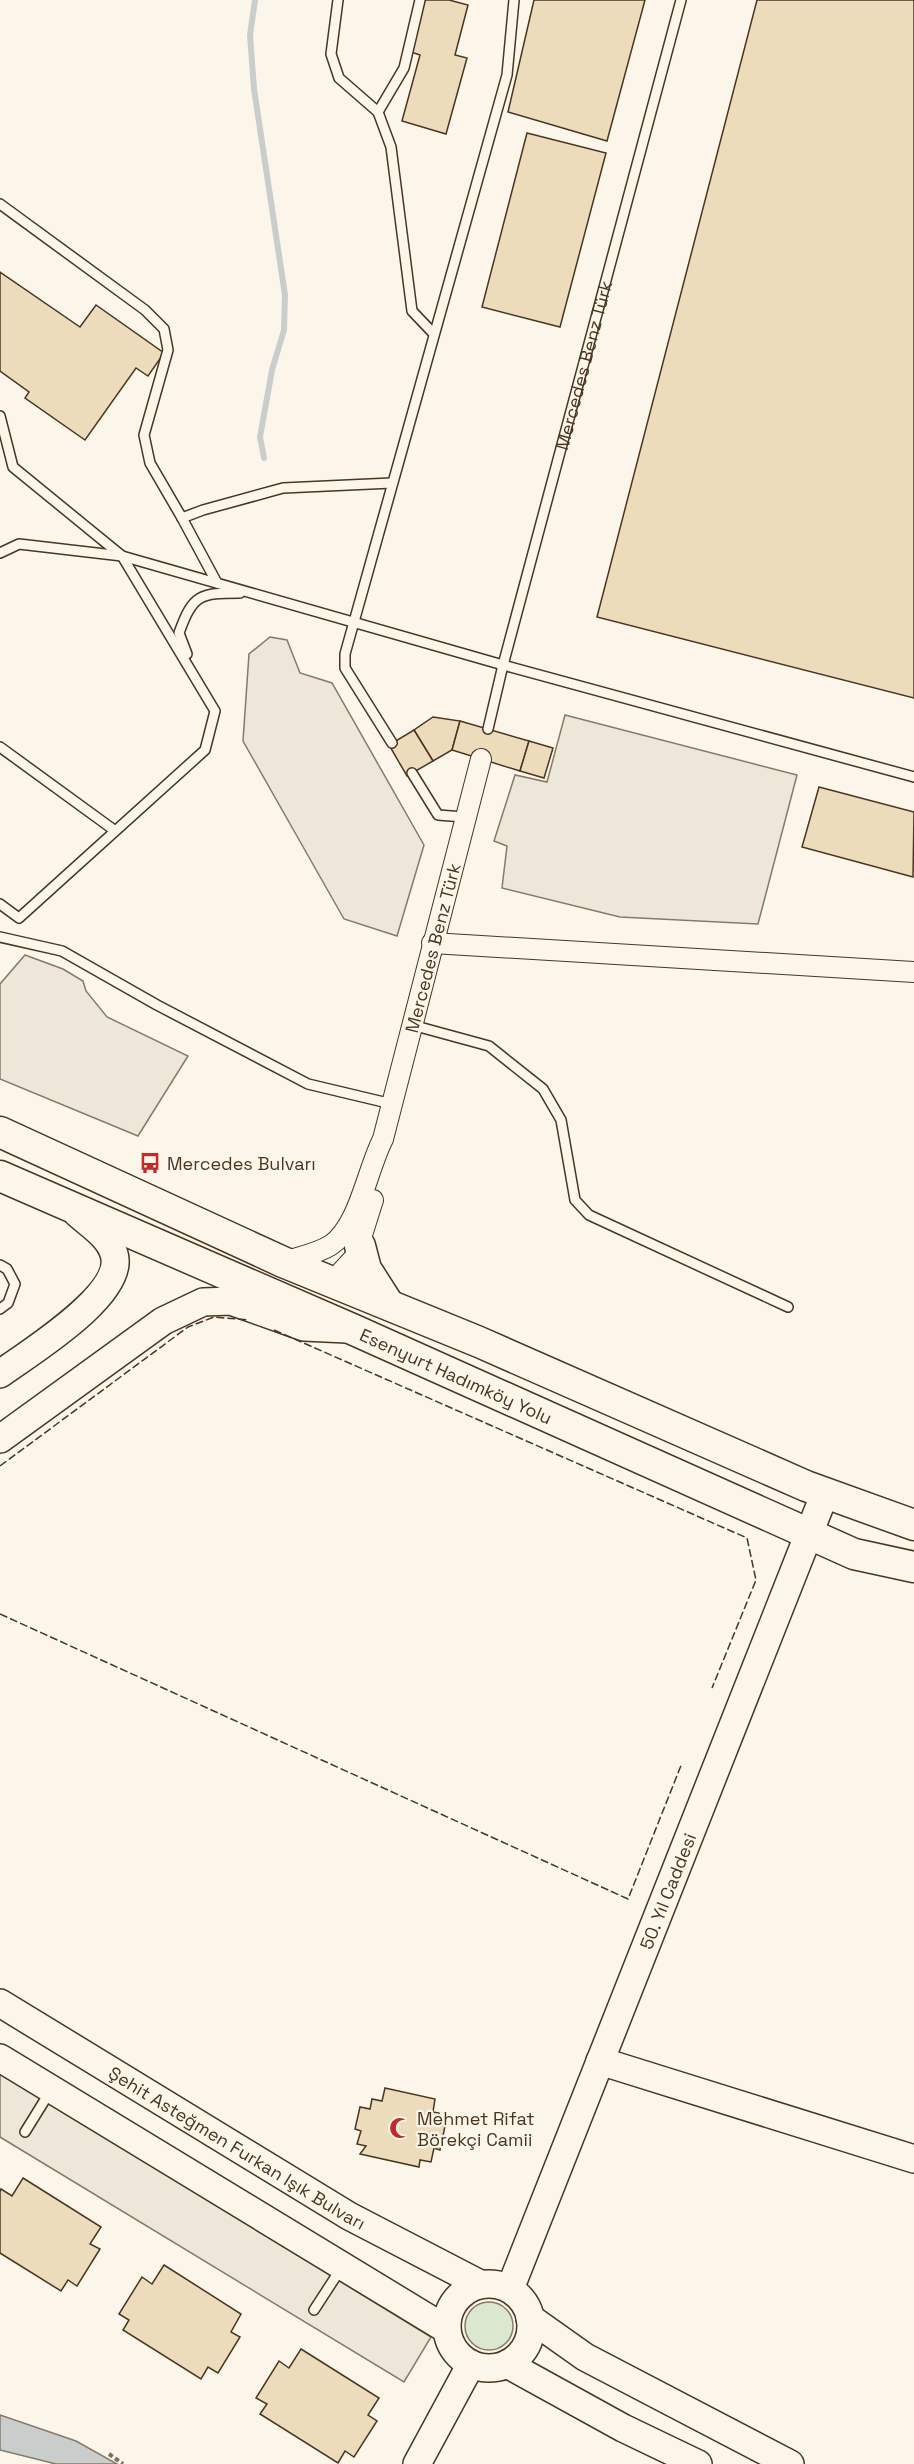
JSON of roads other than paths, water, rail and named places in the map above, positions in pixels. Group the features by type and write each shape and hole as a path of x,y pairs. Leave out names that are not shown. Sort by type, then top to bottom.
{"main road":[{"name":"Esenyurt Hadımköy Yolu","path":"0,1132 283,1262 328,1285 389,1305 825,1493 914,1525"},
{"name":"Esenyurt Hadımköy Yolu","path":"0,1176 306,1304 352,1329 854,1554 914,1567"},
{"path":"0,1374 91,1304 106,1286 115,1267 116,1256 106,1239 62,1201"},
{"path":"360,1246 366,1269 389,1305"},
{"path":"0,1439 163,1321 203,1302 231,1300 304,1327 352,1329"},
{"name":"50. Yıl Caddesi","path":"510,2289 825,1493"},
{"name":"Şehit Asteğmen Furkan Işık Bulvarı","path":"0,2003 349,2216 480,2284"},
{"path":"0,2058 446,2329"},
{"path":"600,2061 914,2159"},
{"path":"490,2283 510,2289 523,2301 531,2318 531,2332 527,2345 507,2364 487,2368 471,2364 456,2353 446,2329 451,2306 459,2296 480,2284 490,2283"},
{"path":"531,2318 585,2357 790,2464"},
{"path":"417,2464 471,2364"},
{"path":"507,2364 623,2428 698,2464"}],"street":[{"name":"Mercedes Benz Türk","path":"283,1262 315,1253 332,1244 352,1222 372,1161 383,1139 464,817 481,759"},
{"path":"432,943 914,972"},
{"name":"Mercedes Benz Türk","path":"328,1285 355,1257 360,1246 385,1157 383,1139"}],"lane":[{"path":"338,0 331,54 339,78 378,112 391,147 412,312 434,334"},
{"path":"378,112 404,68 420,0"},
{"path":"392,743 345,668 345,654 507,75 514,0"},
{"name":"Mercedes Benz Türk","path":"488,729 503,664 681,0"},
{"path":"0,204 146,310 164,329 168,350 144,435 150,463 218,583"},
{"path":"0,416 13,467 122,556 215,711 206,750 114,830 19,918 0,904"},
{"path":"182,518 283,488 392,483"},
{"path":"0,553 19,543 122,556 914,777"},
{"path":"195,676 179,633 188,607 209,593 251,593"},
{"path":"0,747 114,830"},
{"path":"412,773 438,816 453,814 464,817"},
{"path":"0,937 62,951 157,1005 308,1084 392,1104"},
{"path":"412,1025 489,1046 543,1089 561,1120 576,1200 589,1215 788,1307"},
{"path":"0,1265 7,1269 15,1284 8,1303 0,1309"},
{"path":"25,2132 51,2089"},
{"path":"314,2310 342,2267"}],"waterway":[{"path":"255,0 250,35 254,89 285,295 284,330 272,370 260,437 264,458"}],"place":[{"name":"Mercedes Bulvarı","path":"150,1163"},
{"name":"Mehmet Rifat Börekçi Camii","path":"400,2128"}]}
